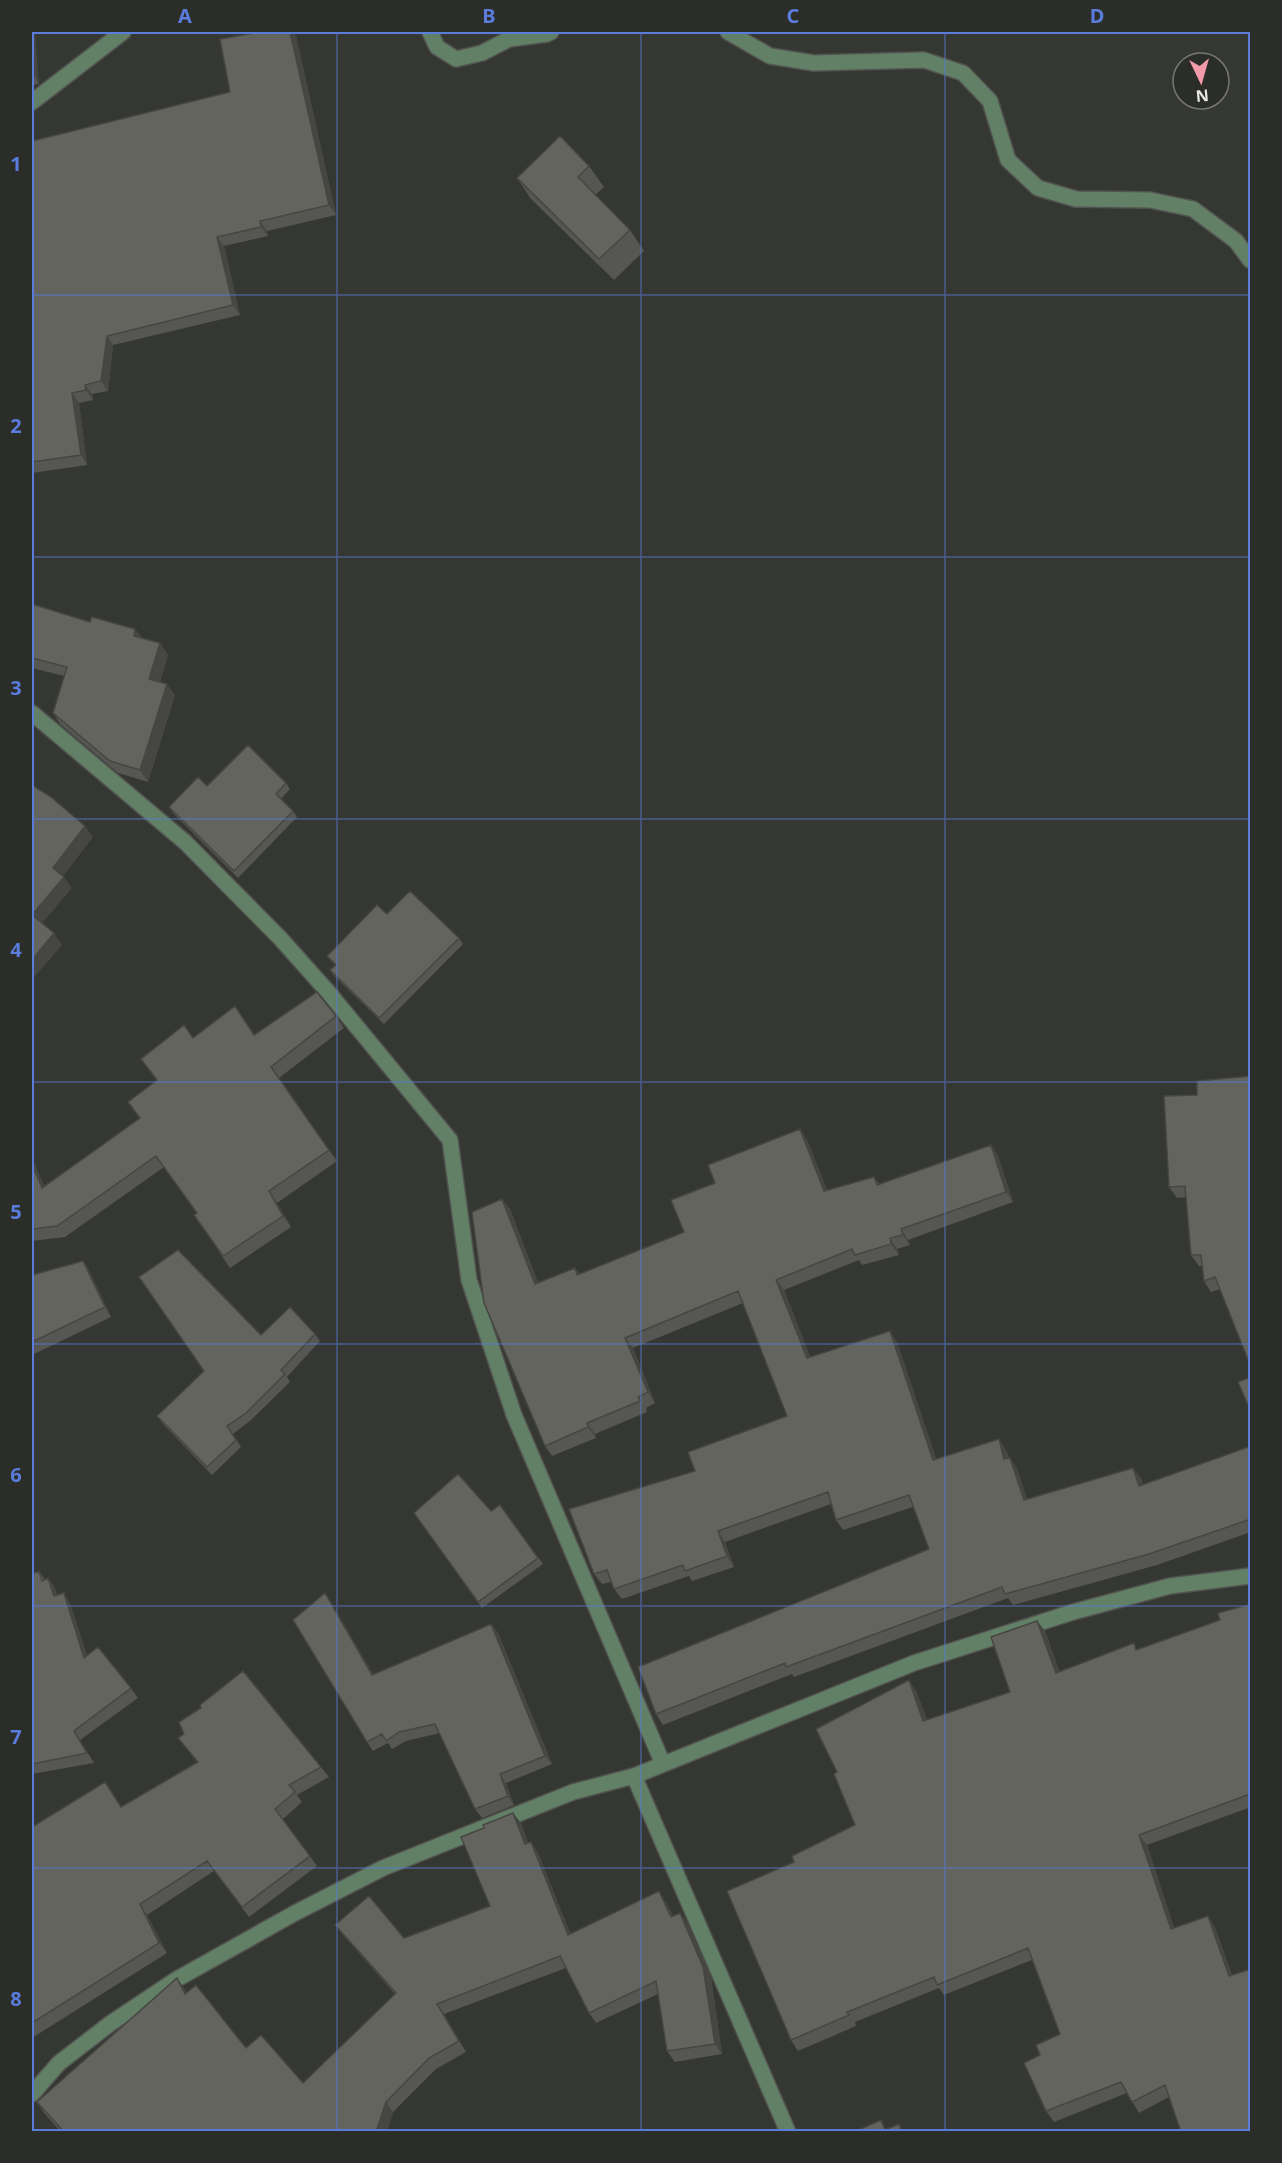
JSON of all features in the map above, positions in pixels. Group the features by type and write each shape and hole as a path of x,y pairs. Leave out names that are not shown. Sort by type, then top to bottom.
{"street":[{"path":"32,102 123,32"},
{"path":"430,32 437,47 456,59 482,53 509,39 551,32"},
{"path":"728,32 770,56 814,63 924,60 963,73 990,101 1008,160 1038,188 1076,199 1150,200 1193,209 1236,241 1251,260"},
{"path":"32,713 185,842 248,906 329,993 450,1140 469,1280 514,1414 663,1764"},
{"path":"32,2094 59,2063 111,2023 177,1979 295,1913 383,1868 480,1827 573,1792 634,1776 914,1663 1073,1612 1170,1586 1251,1576"},
{"path":"634,1776 788,2132"}],"building":[{"path":"260,32 290,32 329,205 260,221 261,227 217,237 233,305 107,336 101,381 85,385 86,390 72,393 81,455 32,462 32,141 230,92 220,39"},
{"path":"560,136 589,166 578,177 630,230 599,259 517,178"},
{"path":"32,604 90,622 92,617 135,629 134,636 160,643 149,679 167,684 140,770 110,761 53,713 67,667 32,658"},
{"path":"248,745 286,783 276,794 293,811 234,871 169,807 198,777 207,786"},
{"path":"32,785 51,797 85,826 53,868 64,877 32,915"},
{"path":"410,891 459,938 379,1018 330,970 336,965 327,956 377,905 387,914"},
{"path":"32,915 54,933 32,960"},
{"path":"317,992 336,1016 271,1067 329,1150 269,1191 283,1216 223,1256 194,1215 197,1213 156,1156 57,1226 32,1229 32,1164 42,1188 140,1118 128,1102 157,1080 141,1059 184,1025 193,1038 235,1006 254,1035"},
{"path":"1251,1076 1251,1367 1215,1277 1204,1281 1201,1255 1191,1255 1185,1186 1169,1187 1164,1096 1197,1095 1197,1081"},
{"path":"800,1129 824,1191 874,1177 877,1185 991,1145 1006,1192 901,1229 903,1235 890,1238 891,1244 855,1255 852,1249 776,1280 807,1358 890,1331 933,1460 999,1439 1004,1459 1010,1458 1024,1500 1133,1468 1139,1486 1251,1446 1251,1519 1149,1554 1005,1594 1002,1587 786,1667 785,1663 656,1714 638,1667 929,1549 909,1495 836,1520 828,1492 718,1531 727,1556 685,1571 683,1565 614,1589 607,1570 594,1574 569,1509 695,1471 688,1452 787,1416 738,1291 625,1338 648,1392 638,1397 640,1401 587,1423 588,1427 545,1446 484,1303 472,1212 502,1199 535,1284 575,1268 577,1275 684,1232 671,1200 715,1183 708,1165"},
{"path":"178,1250 261,1335 290,1307 315,1334 281,1370 285,1374 246,1413 227,1426 236,1440 207,1467 157,1416 204,1371 139,1277"},
{"path":"83,1261 105,1307 32,1342 32,1275"},
{"path":"1251,1377 1251,1412 1238,1382"},
{"path":"458,1474 491,1511 500,1505 538,1558 478,1602 414,1513"},
{"path":"39,1571 42,1581 48,1578 54,1596 64,1593 84,1658 98,1647 131,1688 74,1731 87,1753 32,1764 32,1574"},
{"path":"325,1593 372,1675 491,1624 545,1756 500,1774 508,1796 475,1809 435,1724 399,1732 386,1741 382,1734 367,1742 293,1620"},
{"path":"1251,1604 1251,1796 1250,1794 1139,1835 1171,1929 1208,1916 1229,1976 1251,1969 1251,2132 1181,2132 1165,2085 1132,2102 1121,2082 1046,2111 1024,2063 1040,2055 1036,2045 1060,2034 1028,1948 937,1985 934,1977 847,2012 849,2015 791,2040 727,1891 794,1862 792,1856 855,1825 834,1774 837,1772 816,1729 909,1680 923,1721 1010,1692 991,1637 1037,1621 1056,1673 1134,1643 1136,1650 1220,1620 1218,1613"},
{"path":"243,1671 321,1767 289,1785 295,1792 275,1809 310,1856 242,1907 207,1861 140,1904 159,1943 32,2023 32,1827 105,1782 121,1807 198,1762 178,1738 184,1734 179,1722 201,1708 200,1705"},
{"path":"513,1813 525,1844 531,1842 568,1935 659,1891 671,1917 680,1913 703,1967 715,2044 667,2051 656,1981 589,2013 560,1956 437,2004 459,2041 429,2058 386,2102 376,2132 64,2132 37,2102 177,1978 185,1994 196,1985 246,2048 261,2035 303,2083 396,1993 335,1925 369,1896 404,1938 490,1906 461,1837"},
{"path":"881,2120 885,2130 899,2124 902,2132 854,2132"}]}
